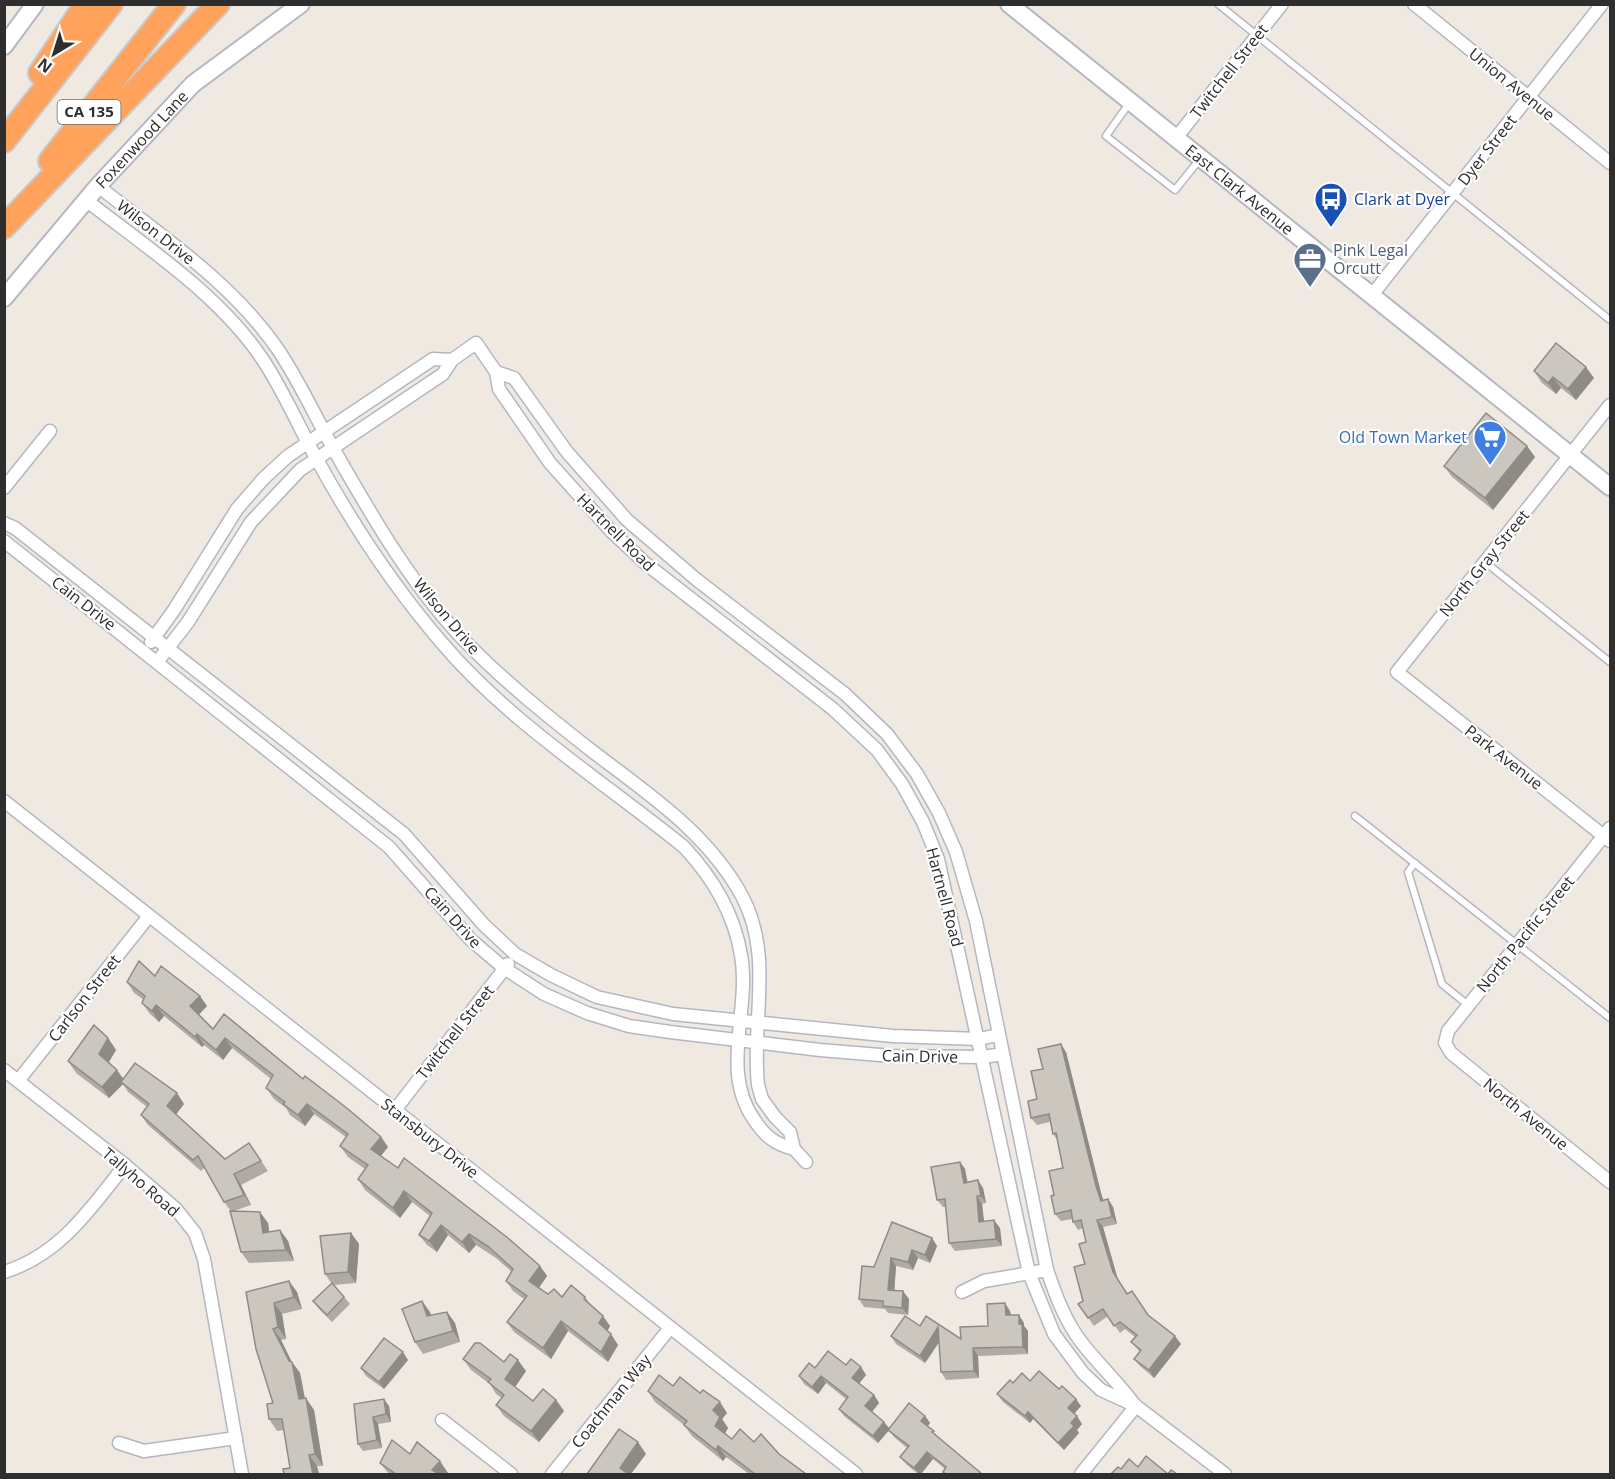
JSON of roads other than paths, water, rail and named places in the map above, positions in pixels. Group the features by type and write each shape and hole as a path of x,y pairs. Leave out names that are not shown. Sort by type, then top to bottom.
{"highway":[{"path":"4,126 86,4"},
{"name":"CA 135","path":"4,141 111,4"},
{"name":"CA 135","path":"4,219 174,4"},
{"path":"4,227 218,4"}],"main road":[{"path":"4,46 35,4"},
{"name":"Foxenwood Lane","path":"4,298 98,186 193,84 301,4"},
{"name":"East Clark Avenue","path":"1009,4 1611,487"}],"street":[{"name":"Twitchell Street","path":"1176,138 1282,4"},
{"name":"Union Avenue","path":"1414,4 1611,163"},
{"name":"Dyer Street","path":"1372,295 1602,4"},
{"name":"Wilson Drive","path":"86,200 195,286 237,328 263,360 316,458 371,548 443,645 499,700 684,847 705,870 736,930 742,958 743,993 737,1066 739,1091 746,1109 774,1143 794,1149 790,1132 762,1100 756,1071 761,967 756,933 744,900 727,869 693,830 510,686 458,634 386,537 332,447 279,351 250,315 212,276 98,186"},
{"name":"Hartnell Road","path":"158,661 251,522 300,470 443,374 452,360 476,343 496,372 499,389 550,463 611,531 645,563 832,709 877,750 902,784 923,822 938,859 1029,1273 1043,1313 1066,1353 1101,1390 1136,1406 1225,1474"},
{"name":"Hartnell Road","path":"145,650 237,509 263,479 308,443 433,359 452,360"},
{"name":"Hartnell Road","path":"496,372 514,378 567,452 595,486 657,548 845,694 887,734 917,774 939,813 956,852 976,921 1047,1270 1070,1324 1136,1406"},
{"name":"North Gray Street","path":"1398,672 1611,405"},
{"path":"4,488 50,430"},
{"name":"Cain Drive","path":"4,523 15,528 155,636 404,834 484,925 515,954 597,997 673,1014 758,1024 893,1036 979,1039 998,1035"},
{"name":"Cain Drive","path":"4,541 145,650 389,847 471,940 504,968 544,994 587,1013 629,1026 757,1043 892,1056 983,1057 1003,1054"},
{"path":"685,595 697,580"},
{"name":"Park Avenue","path":"1398,672 1608,835"},
{"path":"832,709 845,694"},
{"path":"571,758 582,743"},
{"path":"308,781 319,767"},
{"name":"Stansbury Drive","path":"4,801 856,1474"},
{"name":"North Pacific Street","path":"1445,1043 1448,1031 1608,835"},
{"name":"Carlson Street","path":"18,1081 149,916"},
{"name":"Twitchell Street","path":"395,1110 515,954"},
{"name":"North Avenue","path":"1445,1043 1451,1053 1611,1182"},
{"name":"Tallyho Road","path":"4,1070 125,1165 176,1209 195,1233 204,1259 242,1474"},
{"path":"794,1149 806,1162"},
{"path":"4,1272 46,1253 75,1228 125,1165"},
{"path":"962,1292 984,1281 1047,1270"},
{"name":"Coachman Way","path":"552,1474 670,1328"},
{"path":"1081,1474 1136,1406"},
{"path":"442,1420 511,1474"},
{"path":"119,1443 144,1451 236,1438"}],"lane":[{"path":"1218,4 1611,320"},
{"path":"1130,102 1106,136 1114,143 1175,190 1201,158"},
{"path":"1485,562 1611,662"},
{"path":"1355,816 1611,1018"},
{"path":"1415,863 1408,872 1442,984 1469,1005"}],"place":[{"name":"Clark at Dyer","path":"1331,228"},
{"name":"Pink Legal Orcutt","path":"1310,288"},
{"name":"Old Town Market","path":"1490,466"}]}
